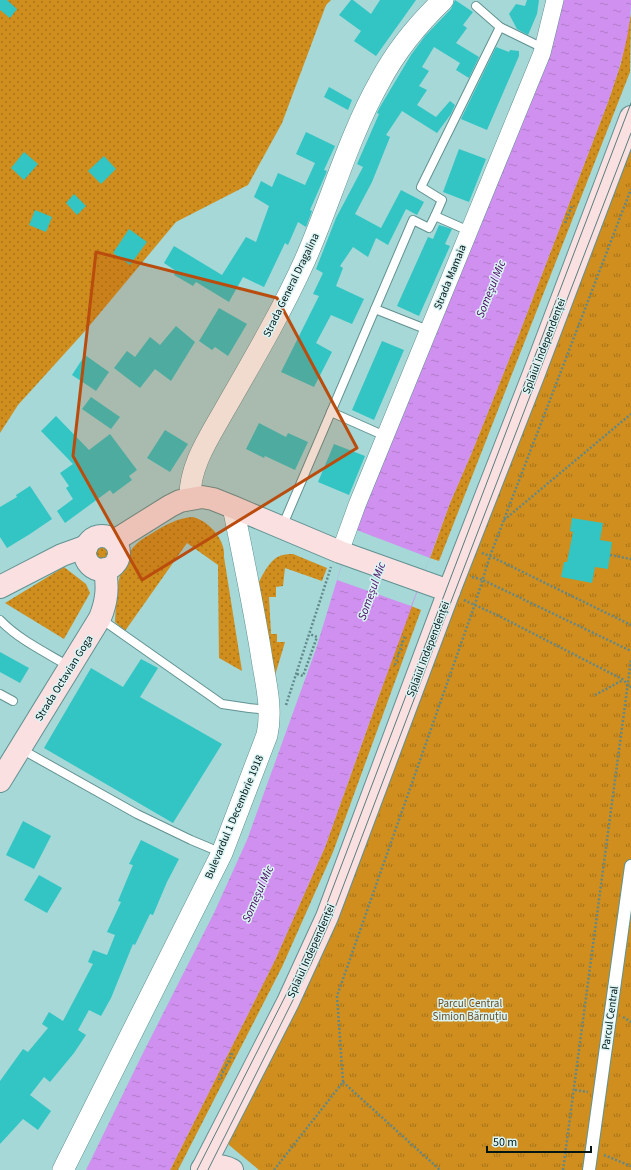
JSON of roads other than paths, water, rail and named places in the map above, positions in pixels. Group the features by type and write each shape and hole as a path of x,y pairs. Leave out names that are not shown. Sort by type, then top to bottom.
{"main road":[{"name":"Splaiul Independenței","path":"202,1169 288,1002 327,917 456,595 533,376 631,117"},
{"path":"114,541 157,513 180,501 202,497 233,507 282,528 340,558 423,582 456,595"},
{"path":"0,587 62,555 87,546 93,539 102,536 111,538 114,541 118,546 119,557 113,566 105,570 98,569 90,564 86,556 87,546"},
{"name":"Strada Octavian Goga","path":"0,781 100,618 106,600 107,582 105,570"},
{"path":"202,1169 209,1166 220,1166 232,1170"}],"street":[{"name":"Strada General Dragalina","path":"190,498 192,478 199,459 213,430 264,341 305,260 357,128 370,100 396,53 443,0"},
{"name":"Strada Mamaia","path":"340,558 357,505 544,48 555,0"},
{"name":"Bulevardul 1 Decembrie 1918","path":"63,1170 222,852 277,708 267,692 233,507"},
{"name":"Parcul Central","path":"589,1170 631,866"}],"lane":[{"path":"476,6 500,26 544,48"},
{"path":"282,528 413,220 429,228 442,200 421,187 500,26"},
{"path":"434,216 469,231"},
{"path":"375,309 428,330"},
{"path":"331,412 385,436"},
{"path":"100,618 222,704 249,708 277,708"},
{"path":"0,620 9,629 70,667"},
{"path":"0,694 13,701"},
{"path":"20,748 137,814 191,840 222,852"}],"water":[{"name":"Someșul Mic","path":"560,0 631,0 627,39 620,65 608,102 516,342 450,503 325,847 275,960 170,1170 86,1170 214,913 247,840 316,649 340,570"}],"tram line":[{"path":"197,1170 292,983 323,914 631,103"},
{"path":"208,1170 311,964 330,921 631,133"}],"park label":[{"name":"Parcul Central Simion Bărnuțiu","path":"470,1009"}]}
